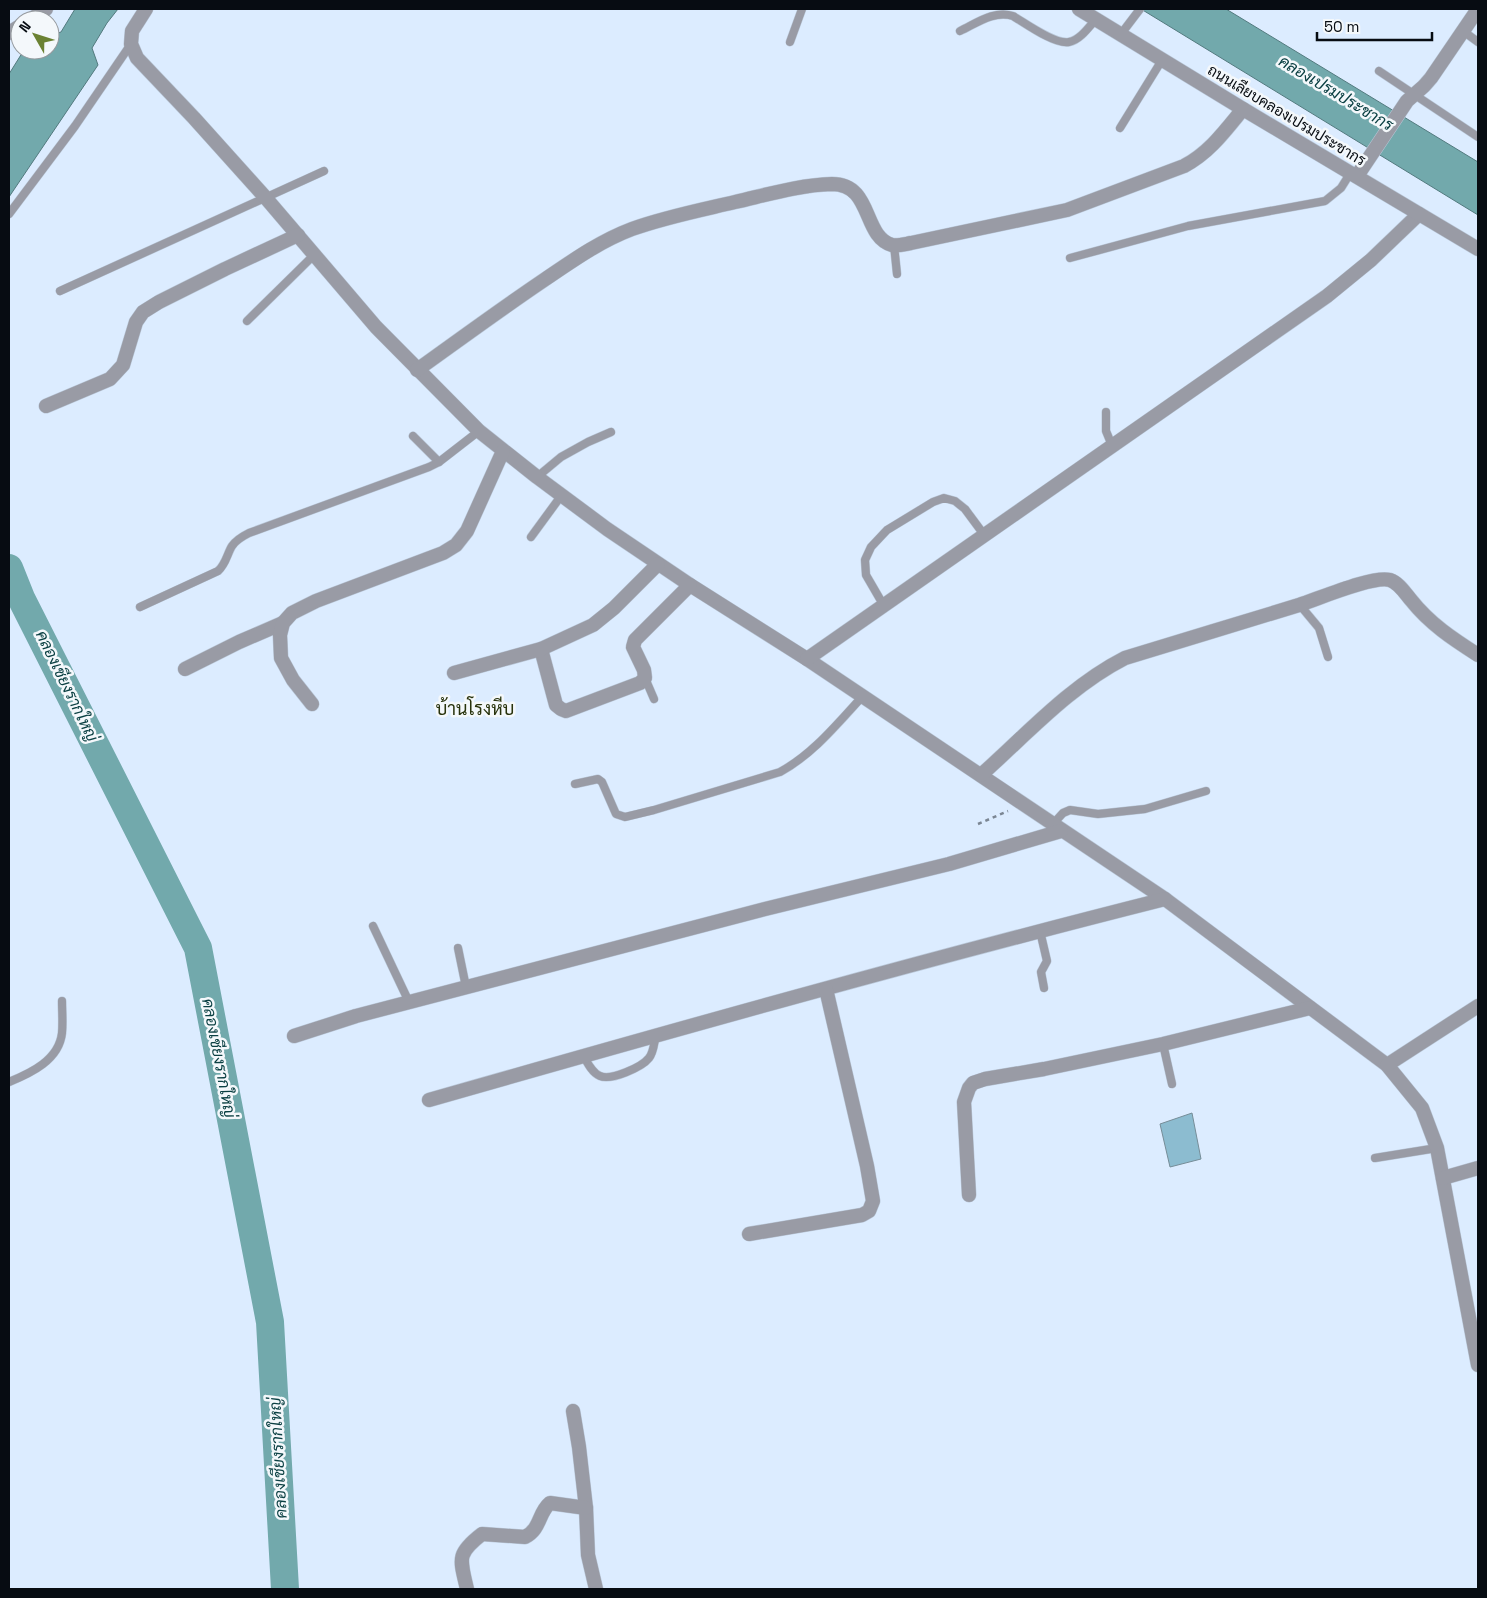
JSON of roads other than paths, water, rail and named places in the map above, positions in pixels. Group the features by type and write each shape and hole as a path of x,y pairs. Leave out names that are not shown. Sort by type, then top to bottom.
{"street":[{"path":"146,9 132,31 131,44 137,58 265,197 376,328 479,431 561,496 658,564 807,660 1165,899 1387,1065 1422,1108 1437,1148 1478,1365"},
{"name":"ถนนเลียบคลองเปรมประชากร","path":"1079,9 1478,249"},
{"path":"1354,174 1369,158 1410,98 1431,78 1478,9"},
{"path":"417,370 591,248 631,229 676,216 788,190 832,184 844,185 859,196 878,232 886,242 894,246 911,243 1067,210 1184,166 1209,150 1243,109"},
{"path":"807,660 1327,296 1371,260 1419,214"},
{"path":"46,406 110,379 123,365 136,322 143,312 217,273 298,235"},
{"path":"184,669 283,623 292,613 316,601 444,553 456,545 466,531 503,451"},
{"path":"454,673 541,649 592,625 614,608 658,564"},
{"path":"981,775 1074,690 1103,669 1125,658 1363,583 1383,579 1392,580 1400,586 1419,611 1435,626 1478,655"},
{"path":"541,649 556,705 566,711 640,683 645,678 644,670 634,647 636,640 690,585"},
{"path":"283,623 280,635 281,658 293,680 312,704"},
{"path":"294,1036 408,1002 765,909 949,864 1057,828"},
{"path":"430,1100 582,1055 826,988 1165,899"},
{"path":"748,1234 862,1215 869,1211 873,1201 826,988"},
{"path":"1387,1065 1478,1006"},
{"path":"969,1195 964,1102 973,1083 985,1079 1044,1069 1163,1044 1310,1008"},
{"path":"1442,1178 1478,1168"},
{"path":"573,1410 586,1508 588,1555 596,1589"},
{"path":"467,1589 461,1563 464,1551 482,1534 524,1538 530,1535 538,1525 544,1508 550,1503 586,1508"}],"lane":[{"path":"790,42 802,9"},
{"path":"1121,34 1140,9"},
{"path":"960,31 994,15 1005,14 1013,16 1059,42 1070,42 1080,36 1096,19"},
{"path":"1463,31 1478,42"},
{"path":"9,214 75,126 131,44"},
{"path":"1120,128 1162,60"},
{"path":"1379,70 1410,98 1478,137"},
{"path":"60,291 324,171"},
{"path":"1070,258 1188,226 1325,201 1342,188 1354,174"},
{"path":"894,246 897,274"},
{"path":"247,321 314,255"},
{"path":"1106,412 1106,430 1112,448"},
{"path":"140,607 218,571 225,562 230,548 235,542 249,533 408,476 439,462 479,431"},
{"path":"536,477 561,457 611,432"},
{"path":"413,436 439,462"},
{"path":"531,537 561,496"},
{"path":"884,606 866,576 865,560 871,547 887,530 933,502 944,498 955,501 965,509 985,536"},
{"path":"1299,604 1319,628 1328,657"},
{"path":"645,678 654,699"},
{"path":"575,784 598,779 602,782 616,814 626,817 780,772 797,762 823,739 862,697"},
{"path":"1057,828 1063,813 1070,810 1098,814 1145,809 1206,791"},
{"path":"373,926 408,1002"},
{"path":"1040,931 1047,954 1047,961 1041,972 1044,988"},
{"path":"458,948 466,987"},
{"path":"9,1082 36,1069 49,1060 56,1051 62,1035 62,1001"},
{"path":"582,1055 592,1070 600,1076 610,1078 642,1065 650,1057 656,1035"},
{"path":"1163,1044 1172,1084"},
{"path":"1375,1158 1437,1148"}],"water":[{"path":"75,9 118,9 92,48 98,65 9,197 9,74 18,60 60,60 61,32"},
{"name":"คลองเปรมประชากร","path":"1141,9 1226,9 1478,162 1478,215"}],"waterway":[{"name":"คลองเชียงรากใหญ่","path":"9,568 21,598 198,948 270,1322 285,1589"}],"district":[{"name":"บ้านโรงหีบ","path":"475,708"}]}
